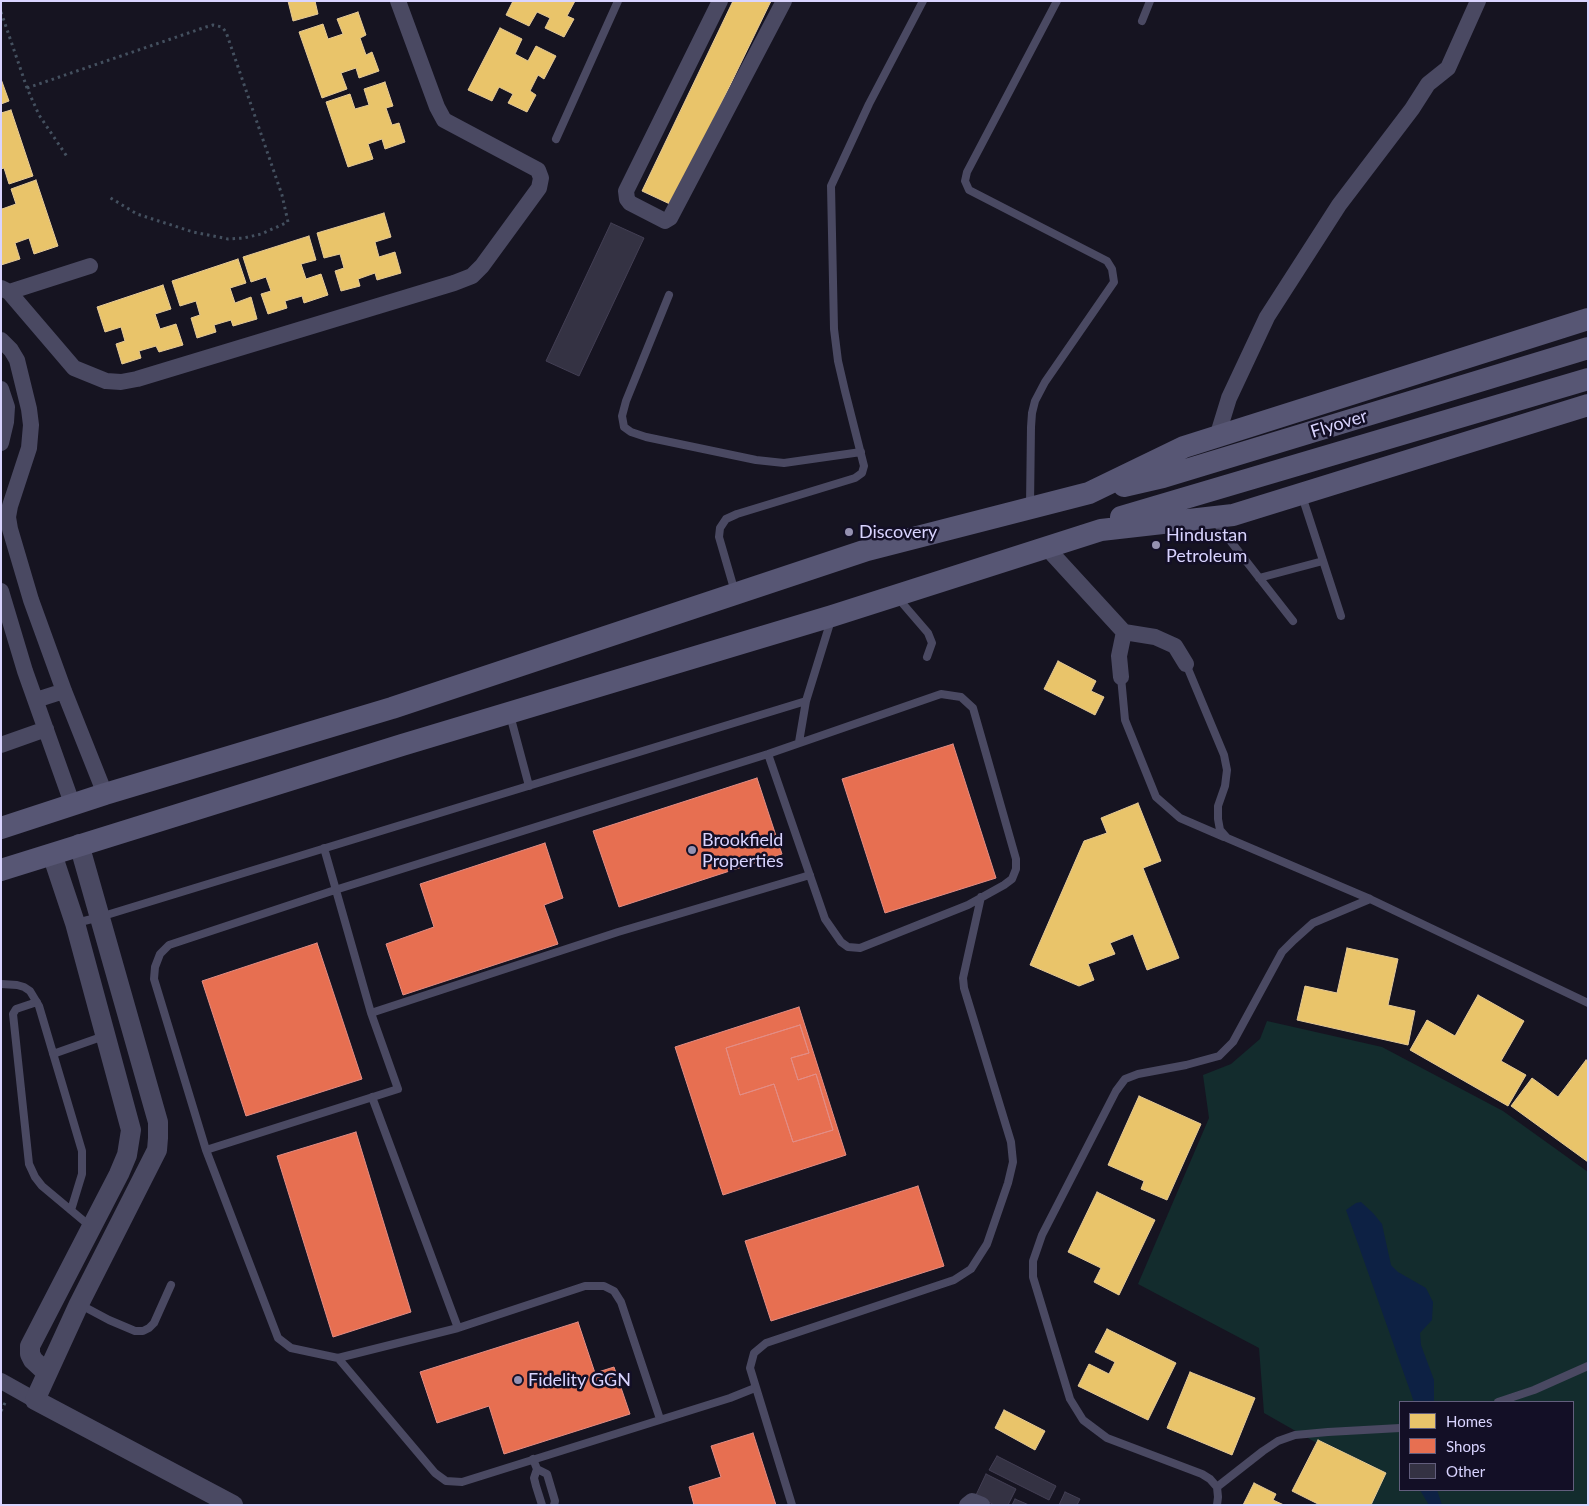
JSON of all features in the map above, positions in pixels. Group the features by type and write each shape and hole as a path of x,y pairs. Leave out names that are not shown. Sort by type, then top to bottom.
{"main road":[{"path":"1,828 105,794 392,708 867,550 1089,493 1184,447 1588,319"},
{"name":"Flyover","path":"1089,493 1163,477 1588,348"},
{"name":"Flyover","path":"1101,530 1121,517 1588,379"},
{"path":"1,870 79,844 832,616 1101,530 1233,516 1588,406"}],"street":[{"path":"90,266 5,290 74,368 106,381 121,382 137,379 472,276 482,266 539,188 541,178 538,170 444,120 437,107 398,1"},
{"path":"720,1 626,191 627,199 630,203 665,220 670,218 784,1"},
{"path":"1217,436 1229,398 1267,317 1339,205 1412,110 1428,84 1448,68 1478,1"},
{"path":"1,340 11,350 17,360 32,425 29,448 10,506 8,517 10,529 32,600 64,691 105,794"},
{"path":"1,443 7,407 1,388 23,382"},
{"path":"1046,547 1124,632 1155,637 1175,646 1186,664"},
{"path":"1,591 25,671 73,806"},
{"path":"1121,678 1118,656 1124,632"},
{"path":"36,700 64,691"},
{"path":"1,745 46,730"},
{"path":"35,1400 79,1304 157,1150 158,1138 158,1122 79,844"},
{"path":"47,1373 30,1354 30,1346 119,1174 127,1155 132,1130 75,923 52,854"},
{"path":"132,1130 158,1122"},
{"path":"74,1262 97,1271"},
{"path":"1,1382 233,1505"},
{"path":"967,1505 972,1502 982,1505"}],"lane":[{"path":"556,139 618,1"},
{"path":"735,594 719,537 720,528 726,519 855,478 862,473 864,466 840,369 834,328 830,186 869,104 923,1"},
{"path":"1030,507 1031,427 1035,401 1045,382 1114,282 1112,269 1106,261 969,190 965,182 967,172 1057,1"},
{"path":"1142,21 1150,1"},
{"path":"668,295 626,400 622,416 624,427 631,432 646,437 784,464 861,452"},
{"path":"1301,494 1342,616"},
{"path":"1212,518 1293,621"},
{"path":"1259,578 1323,561"},
{"path":"895,595 928,633 932,643 927,657"},
{"path":"799,742 806,702 832,616"},
{"path":"1186,664 1226,762 1225,786 1218,806 1218,819 1220,830 1227,838"},
{"path":"1121,678 1125,720 1156,797 1180,818 1370,899 1588,1003"},
{"path":"660,1419 621,1302 614,1291 604,1286 585,1286 458,1328 338,1358 291,1348 278,1338 206,1150 154,979 155,967 160,954 170,945 335,890 768,754 941,694 961,697 973,708 1016,859 1016,869 1012,879 968,905 860,948 848,947 841,942 825,919 768,754"},
{"path":"75,923 806,702"},
{"path":"510,713 529,786"},
{"path":"206,1150 398,1089 371,1013 324,848"},
{"path":"371,1013 618,932 810,875"},
{"path":"792,1505 750,1368 754,1353 766,1343 954,1280 971,1269 987,1244 1008,1183 1013,1162 1011,1142 964,988 963,978 981,897"},
{"path":"1217,1505 1217,1487 1210,1479 1202,1474 1107,1438 1083,1420 1070,1399 1033,1277 1033,1261 1046,1227 1116,1091 1125,1079 1138,1074 1186,1065 1219,1056 1233,1042 1282,952 1313,923 1370,899"},
{"path":"1,984 17,984 24,987 30,991 37,1002 82,1151 82,1174 71,1210"},
{"path":"37,1002 16,1009 14,1014 30,1164 35,1177 42,1186 91,1228"},
{"path":"53,1054 106,1036"},
{"path":"372,1097 458,1328"},
{"path":"79,1304 109,1320 136,1331 143,1331 154,1322 171,1285"},
{"path":"338,1358 435,1473 446,1481 462,1482 730,1398 755,1388"},
{"path":"1501,1401 1534,1390 1588,1366"},
{"path":"1217,1487 1263,1451 1278,1441 1295,1435 1399,1428"},
{"path":"533,1459 537,1469 534,1478 542,1505"},
{"path":"537,1469 547,1474 555,1501 554,1505"}],"path":[{"path":"1,12 27,88 39,115 68,158"},
{"path":"27,88 213,25 222,27 226,32 282,195 288,222 261,234 228,239 193,232 137,214 109,198"}],"green space":[{"path":"1267,1021 1382,1047 1503,1111 1588,1172 1588,1505 1325,1505 1329,1450 1264,1413 1259,1348 1138,1284 1209,1118 1203,1075 1231,1064 1260,1039"}],"water":[{"path":"1361,1202 1382,1224 1391,1265 1398,1272 1426,1288 1433,1302 1432,1320 1420,1333 1421,1345 1434,1380 1434,1401 1414,1401 1346,1210"},
{"path":"1421,1491 1437,1491 1442,1505 1429,1505"}],"building: Homes":[{"path":"288,1 315,1 318,14 293,21"},
{"path":"513,1 575,1 567,16 574,19 564,37 545,28 550,18 537,12 529,26 506,15"},
{"path":"733,1 771,1 672,205 642,191"},
{"path":"358,12 366,35 360,38 366,55 372,52 379,71 359,78 356,68 341,73 347,89 322,98 299,32 323,24 328,39 343,34 337,19"},
{"path":"500,28 522,39 515,54 528,61 536,46 556,56 544,79 538,75 530,91 536,95 527,112 508,103 513,94 499,87 492,101 468,90"},
{"path":"1,79 9,101 1,104"},
{"path":"385,82 393,106 386,108 392,125 399,123 405,142 385,149 382,139 368,144 373,159 348,167 326,102 350,94 355,109 369,105 364,89"},
{"path":"11,110 33,176 9,184 4,168 1,169 1,113"},
{"path":"36,180 58,246 34,254 29,238 15,243 20,259 1,265 1,206 2,209 16,204 11,189"},
{"path":"384,213 391,237 375,242 379,257 395,252 401,273 377,280 375,273 358,279 360,286 341,291 335,271 344,268 340,254 324,258 317,233"},
{"path":"309,236 316,260 301,264 306,279 321,274 328,295 304,303 302,296 285,301 287,308 268,314 261,294 271,291 266,277 251,282 243,257"},
{"path":"238,259 246,283 230,288 235,303 251,297 257,319 233,326 231,320 214,325 216,332 197,338 191,318 200,315 196,301 180,306 172,281"},
{"path":"163,285 171,309 155,314 160,329 176,324 183,345 159,352 156,346 139,351 141,358 122,364 116,344 125,341 121,327 105,332 97,307"},
{"path":"1058,661 1096,681 1091,691 1104,697 1095,715 1044,689"},
{"path":"1138,803 1161,861 1143,868 1179,958 1147,970 1133,934 1110,943 1115,954 1088,964 1094,980 1079,986 1030,965 1084,841 1107,833 1101,818"},
{"path":"1347,948 1398,959 1388,1005 1415,1011 1408,1045 1297,1020 1305,986 1337,993"},
{"path":"1478,995 1524,1021 1501,1061 1526,1075 1508,1106 1410,1050 1427,1020 1455,1036"},
{"path":"1586,1060 1588,1061 1588,1162 1511,1106 1532,1078 1558,1097"},
{"path":"1139,1096 1201,1124 1167,1200 1141,1189 1144,1181 1108,1165"},
{"path":"1097,1192 1155,1220 1119,1295 1094,1282 1101,1268 1068,1252"},
{"path":"1107,1329 1176,1363 1148,1420 1078,1386 1089,1364 1109,1374 1115,1362 1095,1352"},
{"path":"1190,1372 1255,1398 1232,1455 1167,1428"},
{"path":"1004,1410 1045,1431 1035,1450 995,1428"},
{"path":"1318,1440 1386,1473 1371,1505 1320,1505 1292,1491"},
{"path":"1254,1483 1276,1494 1273,1500 1284,1505 1243,1505"}],"building: Shops":[{"path":"953,744 996,878 885,913 842,779"},
{"path":"757,778 782,854 619,907 593,831"},
{"path":"545,843 563,898 544,905 558,944 403,995 386,944 434,927 420,884"},
{"path":"317,943 362,1079 246,1116 202,981"},
{"path":"799,1007 846,1155 723,1195 675,1047","holes":["800,1025 809,1053 791,1058 798,1080 816,1074 833,1130 793,1142 774,1084 740,1095 726,1048"]},
{"path":"800,1025 809,1053 791,1058 798,1080 816,1074 833,1130 793,1142 774,1084 740,1095 726,1048"},
{"path":"356,1132 411,1312 333,1337 277,1156"},
{"path":"918,1186 944,1266 771,1321 745,1241"},
{"path":"578,1322 595,1373 614,1367 630,1414 504,1454 489,1406 437,1423 420,1372"},
{"path":"753,1433 776,1505 694,1505 689,1487 721,1477 711,1446"}],"building: Other":[{"path":"611,223 644,238 579,376 546,361"},
{"path":"997,1456 1056,1486 1049,1500 989,1470"},
{"path":"986,1474 1016,1489 1008,1505 994,1505 976,1495"},
{"path":"1065,1492 1080,1499 1077,1505 1059,1505"},
{"path":"1015,1499 1029,1505 1012,1505"}],"place":[{"name":"Discovery","path":"849,532"},
{"name":"Hindustan Petroleum","path":"1156,545"},
{"name":"Brookfield Properties","path":"692,850"},
{"name":"Fidelity GGN","path":"518,1380"}]}
